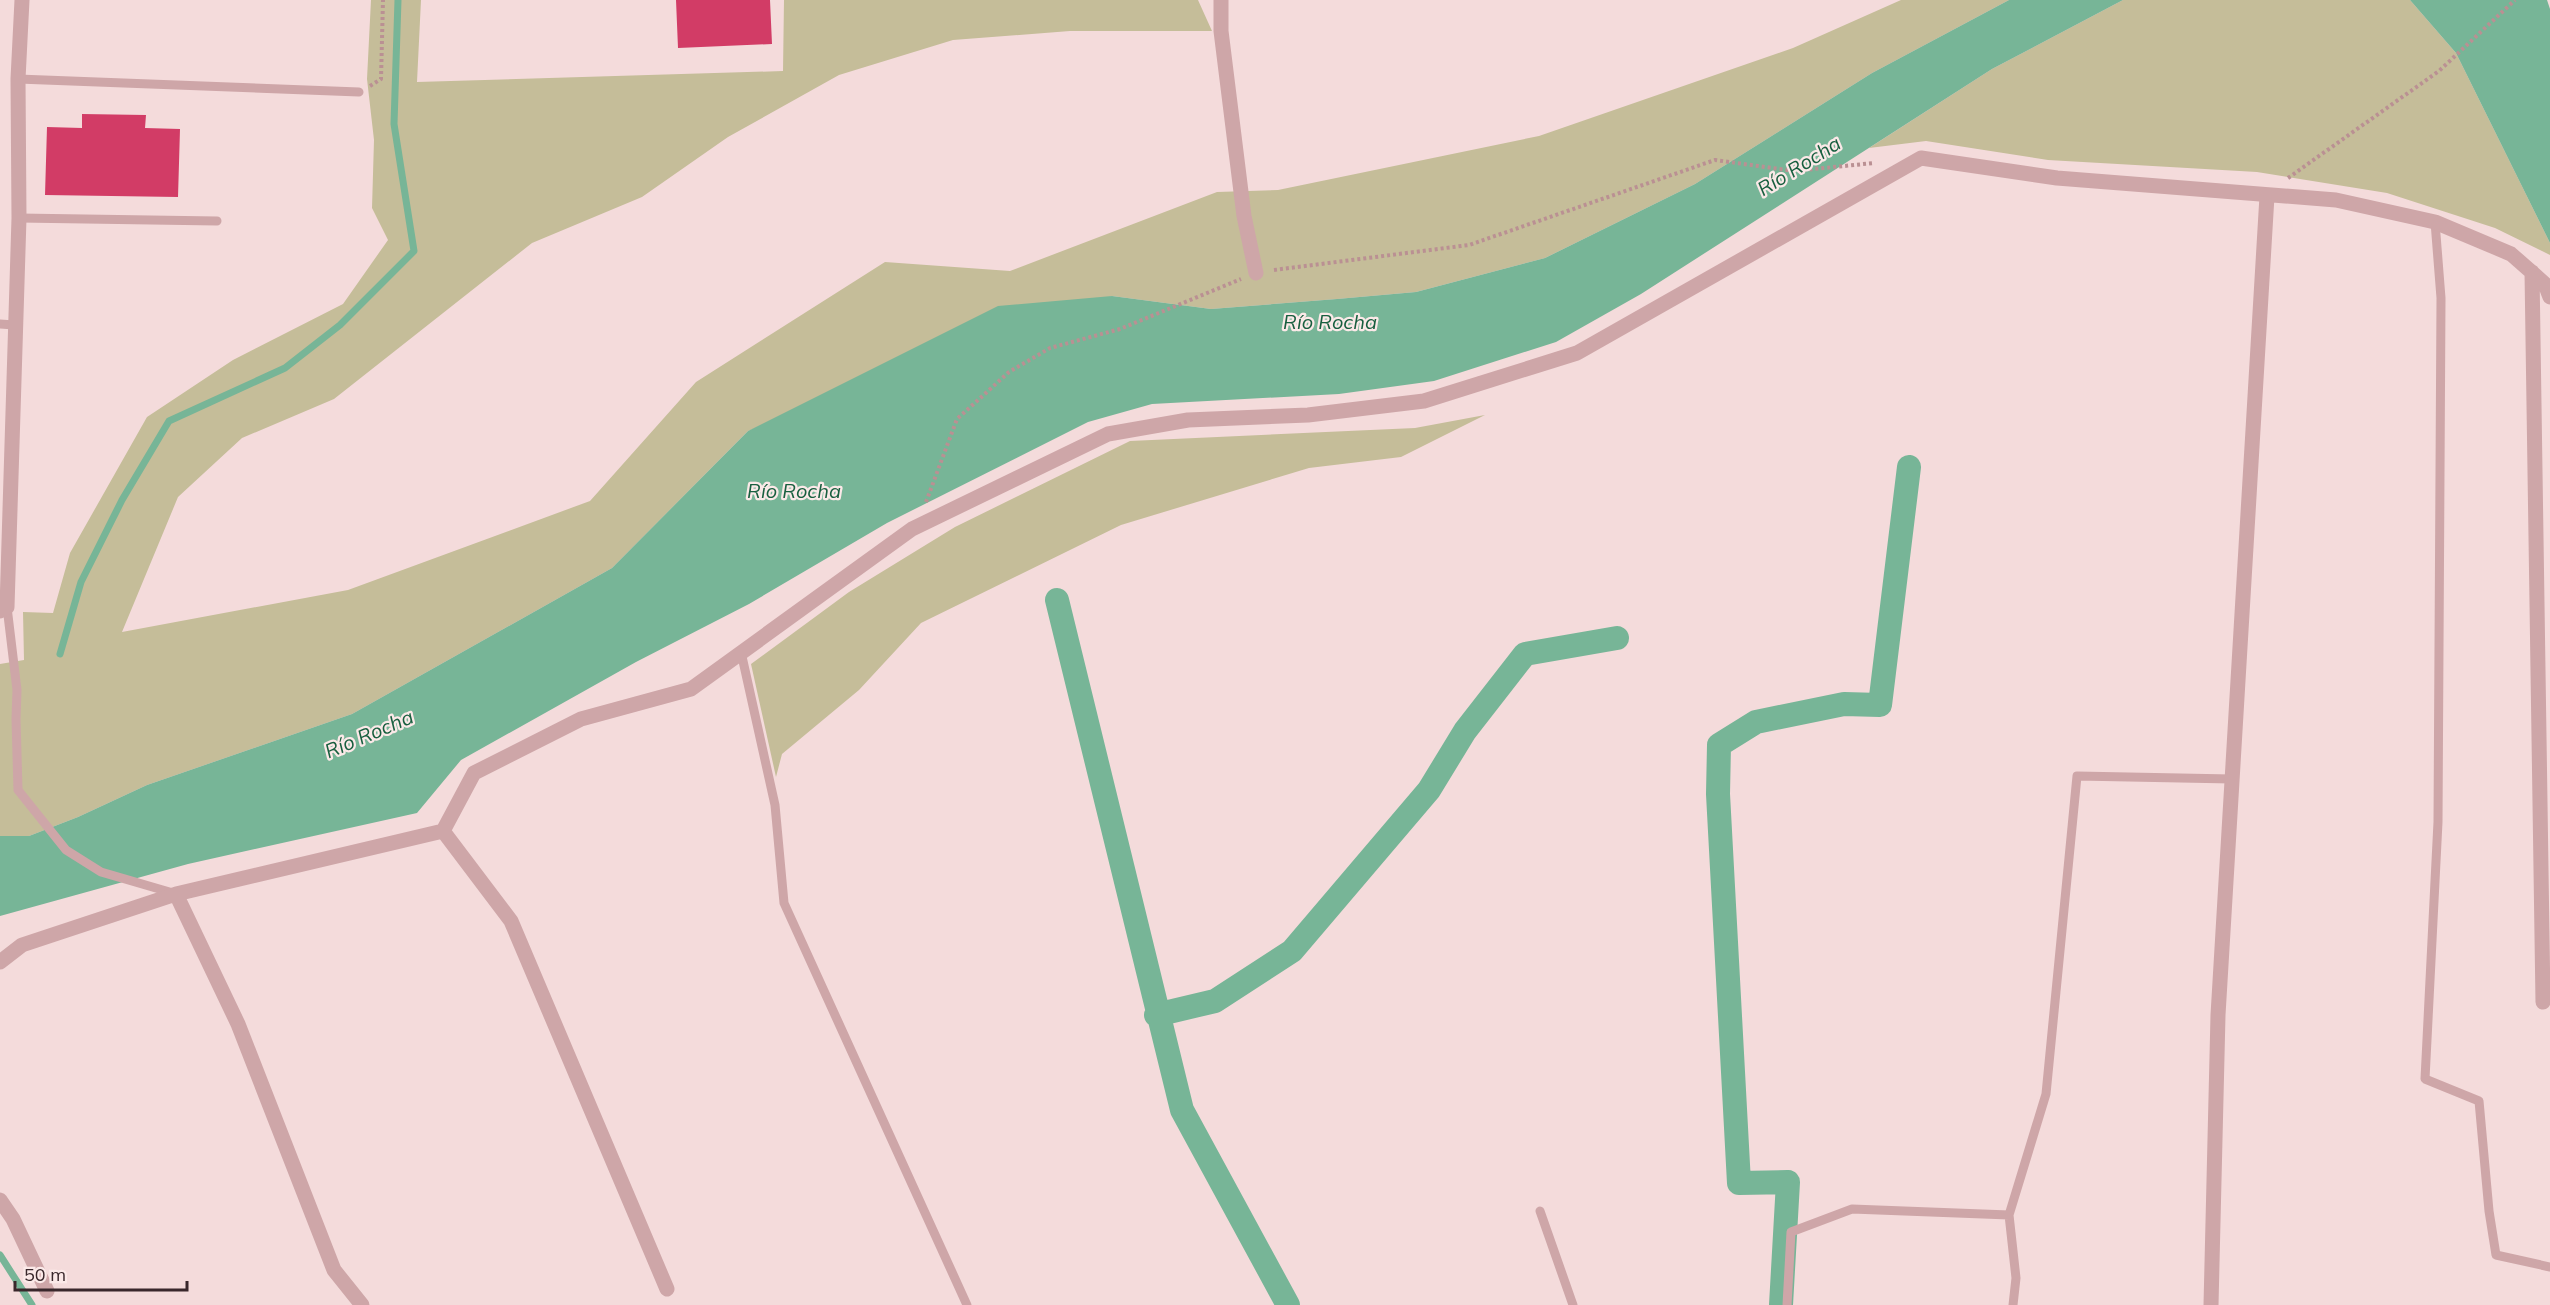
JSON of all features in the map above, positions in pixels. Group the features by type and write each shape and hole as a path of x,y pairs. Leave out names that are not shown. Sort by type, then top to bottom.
{"street":[{"path":"4,609 7,325 19,218 18,79 22,0"},
{"path":"1221,0 1221,31 1245,216 1256,273"},
{"path":"0,963 22,945 176,894 443,831 474,773 581,719 691,689 912,529 1108,434 1188,420 1308,415 1424,401 1577,353 1921,158 2057,178 2336,200 2435,222 2511,254 2545,284 2550,297"},
{"path":"2211,1305 2218,1015 2267,196"},
{"path":"2532,272 2543,1002"},
{"path":"443,831 511,921 667,1289"},
{"path":"176,894 238,1024 334,1270 362,1305"},
{"path":"0,1200 13,1219 47,1291"}],"lane":[{"path":"18,79 359,92"},
{"path":"19,218 217,221"},
{"path":"2435,222 2441,298 2438,810 2425,1079 2479,1101 2488,1211 2496,1255 2550,1267"},
{"path":"4,609 18,690 16,719 18,790 66,850 101,872 176,894"},
{"path":"741,652 775,805 784,903 968,1305"},
{"path":"2013,1305 2016,1278 2009,1215 2046,1094 2077,776 2232,779"},
{"path":"1786,1305 1791,1232 1852,1209 2009,1215"},
{"path":"1540,1211 1573,1305"}],"path":[{"path":"359,92 381,79 383,0"},
{"path":"2267,196 2308,162 2439,71 2515,0"},
{"path":"912,529 933,490 948,439 957,419 1009,372 1050,348 1120,329 1256,273 1469,245 1715,160 1794,171 1875,163"}],"shaded area":[{"path":"371,0 421,0 417,82 783,71 784,0 1198,0 1212,31 1070,31 953,40 839,75 728,137 642,197 532,243 334,399 242,438 178,497 122,632 348,590 590,501 696,382 885,262 1010,271 1217,192 1278,190 1539,136 1793,48 1901,0 2009,0 1872,73 1695,184 1545,258 1416,292 1337,299 1211,309 1112,296 748,431 612,568 352,714 147,785 78,817 29,836 0,836 0,664 24,660 23,612 53,613 70,553 147,417 233,360 343,304 388,240 372,208 374,140 367,79"},
{"path":"2123,0 2410,0 2456,53 2550,243 2550,255 2495,228 2387,193 2257,172 2048,160 1926,141 1869,148 1992,69"},
{"path":"1485,415 1401,457 1309,468 1121,525 921,623 859,690 782,754 776,777 751,664 849,592 955,527 1130,441 1415,428"}],"water":[{"name":"Río Rocha","path":"2009,0 2123,0 1992,69 1641,294 1556,342 1434,381 1339,394 1152,404 1088,422 887,523 749,604 636,662 461,760 417,813 188,864 0,916 0,836 29,836 78,817 147,785 352,714 612,568 748,431 998,306 1112,296 1211,309 1337,299 1416,292 1545,258 1695,184 1872,73"},
{"path":"2410,0 2547,0 2550,9 2550,243 2456,53"}],"building":[{"path":"676,0 770,0 772,44 678,48"},
{"path":"82,114 146,115 145,128 180,129 178,197 45,195 47,127 82,128"}],"waterway":[{"path":"60,654 81,582 122,500 169,421 285,368 340,325 414,251 394,124 398,0"},
{"path":"1781,1305 1788,1182 1739,1183 1718,794 1719,745 1756,722 1844,704 1880,705 1909,467"},
{"path":"1057,600 1182,1110 1288,1305"},
{"path":"1156,1015 1215,1001 1292,951 1429,790 1465,731 1525,654 1617,638"},
{"path":"0,1255 32,1305"}]}
